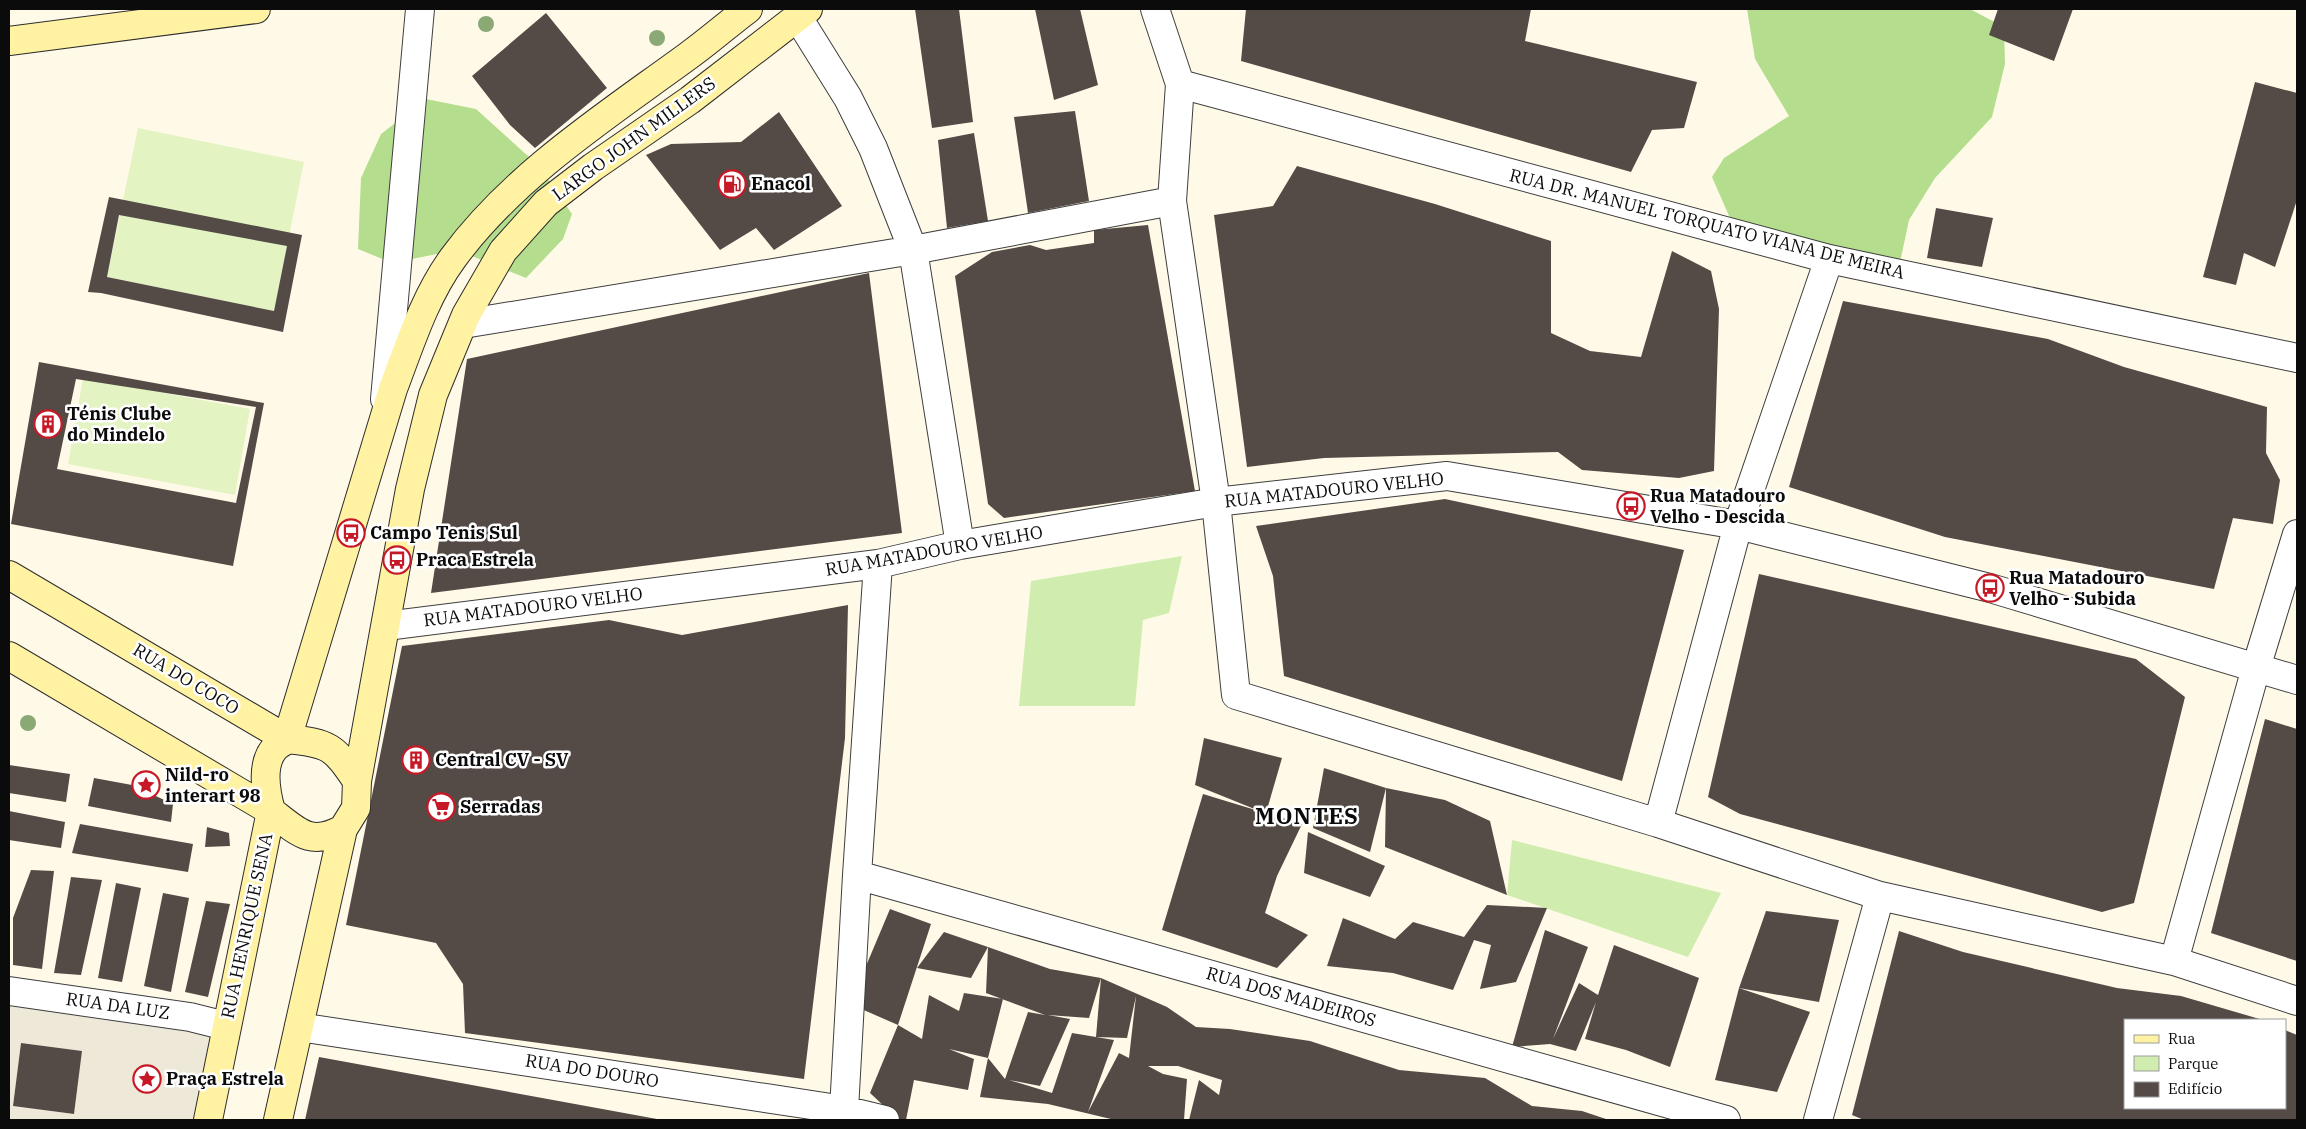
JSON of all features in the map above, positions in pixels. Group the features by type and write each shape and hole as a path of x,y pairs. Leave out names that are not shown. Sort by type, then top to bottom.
{"main road":[{"path":"9,41 256,9"},
{"name":"LARGO JOHN MILLERS","path":"287,739 383,426 414,333 433,290 452,259 508,195 586,131 748,9"},
{"name":"LARGO JOHN MILLERS","path":"357,781 410,489 433,395 463,324 503,251 546,203 593,167 690,100 802,13"},
{"name":"RUA DO COCO","path":"9,574 287,739 312,741 338,752 357,781"},
{"path":"9,656 271,811 293,828 312,838 329,836 343,829"},
{"name":"RUA HENRIQUE SENA","path":"208,1120 271,811 265,786 269,765 274,749 287,739"},
{"path":"278,1120 343,829 356,808 357,781"}],"street":[{"path":"383,426 420,9"},
{"path":"1155,9 1180,84 1172,201 1216,502 1236,695 1658,822 1880,896 2174,961 2297,1001"},
{"path":"802,13 873,148 913,250 960,545"},
{"name":"RUA DR. MANUEL TORQUATO VIANA DE MEIRA","path":"1180,84 1829,259 2297,358"},
{"path":"463,324 913,250 1172,201"},
{"path":"1658,822 1738,525 1829,259"},
{"name":"RUA MATADOURO VELHO","path":"386,626 878,564 960,545 1216,502 1447,476 1738,525 1990,588 2297,680"},
{"path":"2174,961 2256,668 2297,534"},
{"path":"844,1110 857,875 878,564"},
{"name":"RUA DOS MADEIROS","path":"857,875 1726,1120"},
{"path":"1818,1120 1880,896"},
{"name":"RUA DA LUZ","path":"9,991 190,1017 226,1026"},
{"name":"RUA DO DOURO","path":"298,1027 844,1110 885,1120"}],"green space":[{"path":"1747,9 1970,9 2004,27 2005,64 1992,117 1935,178 1909,220 1899,267 1733,225 1712,177 1724,158 1789,116 1755,59"},
{"path":"426,99 476,109 538,165 572,214 563,239 526,278 457,250 392,263 358,249 361,178 381,134"},
{"path":"138,128 304,162 274,311 107,277"},
{"path":"83,378 250,409 235,495 68,464"},
{"path":"1182,556 1169,613 1143,620 1135,706 1019,706 1031,581"},
{"path":"1512,840 1721,893 1688,957 1507,895"}],"shaded area":[{"name":"Praça Estrela","path":"9,993 226,1026 208,1120 9,1120","holes":["21,1043 82,1051 74,1114 13,1106"]}],"building":[{"path":"915,9 959,9 973,122 932,128"},
{"path":"1035,9 1080,9 1098,85 1054,100"},
{"path":"1246,9 1531,9 1525,41 1697,82 1684,128 1652,130 1631,172 1241,61"},
{"path":"1998,9 2073,9 2054,61 1989,35"},
{"path":"546,13 607,88 535,148 510,125 472,76"},
{"path":"2255,82 2297,93 2297,200 2275,267 2244,253 2236,285 2203,277"},
{"path":"1075,111 1089,201 1028,213 1014,117"},
{"path":"779,112 842,206 774,250 756,228 720,250 646,155 671,144 741,142"},
{"path":"974,133 988,221 947,228 938,140"},
{"path":"1297,166 1435,204 1551,241 1551,333 1590,351 1641,357 1672,251 1711,271 1719,309 1714,471 1679,478 1582,470 1558,452 1324,458 1247,467 1214,215 1273,206"},
{"path":"109,197 302,235 283,332 101,293 88,292","holes":["119,215 287,246 274,311 107,277"]},
{"path":"1936,208 1993,218 1982,267 1927,258"},
{"path":"1148,225 1195,491 1004,518 988,504 955,276 992,252 1030,245 1046,250 1094,243 1094,230"},
{"path":"869,273 902,533 431,593 467,359"},
{"path":"1843,301 2048,339 2124,367 2267,407 2266,453 2280,480 2273,524 2233,518 2214,589 1945,537 1789,487"},
{"name":"Ténis Clube do Mindelo","path":"39,362 264,403 233,566 11,524","holes":["76,379 256,407 236,503 57,469"]},
{"path":"1445,499 1684,550 1622,781 1284,676 1273,576 1256,526"},
{"path":"1759,574 2136,659 2185,697 2134,903 2102,912 1740,814 1708,797"},
{"path":"848,605 845,738 804,1079 465,1033 463,984 436,943 346,925 402,646 609,620 682,635"},
{"path":"2265,719 2297,729 2297,961 2211,933"},
{"path":"1204,738 1282,758 1266,813 1302,824 1277,876 1265,913 1308,935 1277,968 1162,930 1203,794 1262,812 1195,785"},
{"path":"9,765 70,774 66,802 9,793"},
{"path":"1324,768 1386,788 1370,852 1313,828"},
{"path":"94,778 132,785 173,804 171,822 88,806"},
{"path":"1386,788 1445,800 1490,821 1507,895 1385,847"},
{"path":"9,811 65,822 61,848 9,840"},
{"path":"80,824 193,844 188,872 72,853"},
{"path":"207,827 229,833 230,846 205,847"},
{"path":"1308,832 1385,866 1370,897 1304,873"},
{"path":"31,870 54,871 42,969 13,965 13,918"},
{"path":"71,877 102,880 81,975 54,973"},
{"path":"116,883 141,888 122,982 98,978"},
{"path":"163,893 189,898 171,992 144,986"},
{"path":"206,901 230,904 208,997 185,992"},
{"path":"1487,905 1547,908 1516,982 1480,989 1491,945 1474,940 1453,990 1393,973 1327,966 1343,918 1395,939 1413,922 1464,937"},
{"path":"890,909 931,924 898,1025 850,1004"},
{"path":"1766,911 1839,920 1819,1002 1739,988"},
{"path":"1545,930 1588,947 1553,1039 1579,983 1598,995 1614,945 1699,978 1670,1067 1626,1050 1585,1039 1596,1002 1576,1051 1550,1044 1512,1047"},
{"path":"1899,931 1963,952 2117,988 2181,996 2260,1019 2124,1019 2124,1109 2286,1109 2286,1030 2297,1035 2297,1120 1864,1120 1852,1115"},
{"path":"944,932 988,947 971,978 917,968"},
{"path":"988,947 1050,969 1101,978 1167,1007 1196,1027 1230,1029 1310,1041 1399,1070 1485,1078 1532,1106 1582,1111 1609,1120 1189,1120 1199,1080 1219,1095 1222,1080 1178,1066 1148,1066 1163,1074 1187,1079 1184,1120 1115,1120 1048,1104 980,1097 988,1058 1005,1079 1028,1012 1045,1015 986,993","holes":["1101,978 1096,1037 1072,1033 1052,1093 1009,1080 1040,1086 1070,1019 1048,1015 1089,1018","1136,996 1129,1058 1119,1053 1088,1112 1114,1040 1096,1037 1127,1038"]},
{"path":"1739,988 1810,1012 1777,1092 1715,1080"},
{"path":"964,993 1003,999 988,1058 949,1049 974,1059 968,1090 914,1080 906,1120 899,1120 870,1093 898,1025 922,1039 929,995 959,1011"},
{"path":"21,1043 82,1051 74,1114 13,1106"},
{"path":"319,1057 657,1119 657,1120 305,1120"}],"place":[{"name":"Enacol","path":"732,184"},
{"name":"Ténis Clube do Mindelo","path":"48,424"},
{"name":"Rua Matadouro Velho - Descida","path":"1631,506"},
{"name":"Campo Tenis Sul","path":"351,533"},
{"name":"Praca Estrela","path":"397,560"},
{"name":"Rua Matadouro Velho - Subida","path":"1990,588"},
{"name":"Central CV - SV","path":"416,760"},
{"name":"Nild-ro interart 98","path":"146,785"},
{"name":"Serradas","path":"441,807"},
{"name":"Praça Estrela","path":"147,1079"}],"district":[{"name":"MONTES","path":"1307,816"}]}
